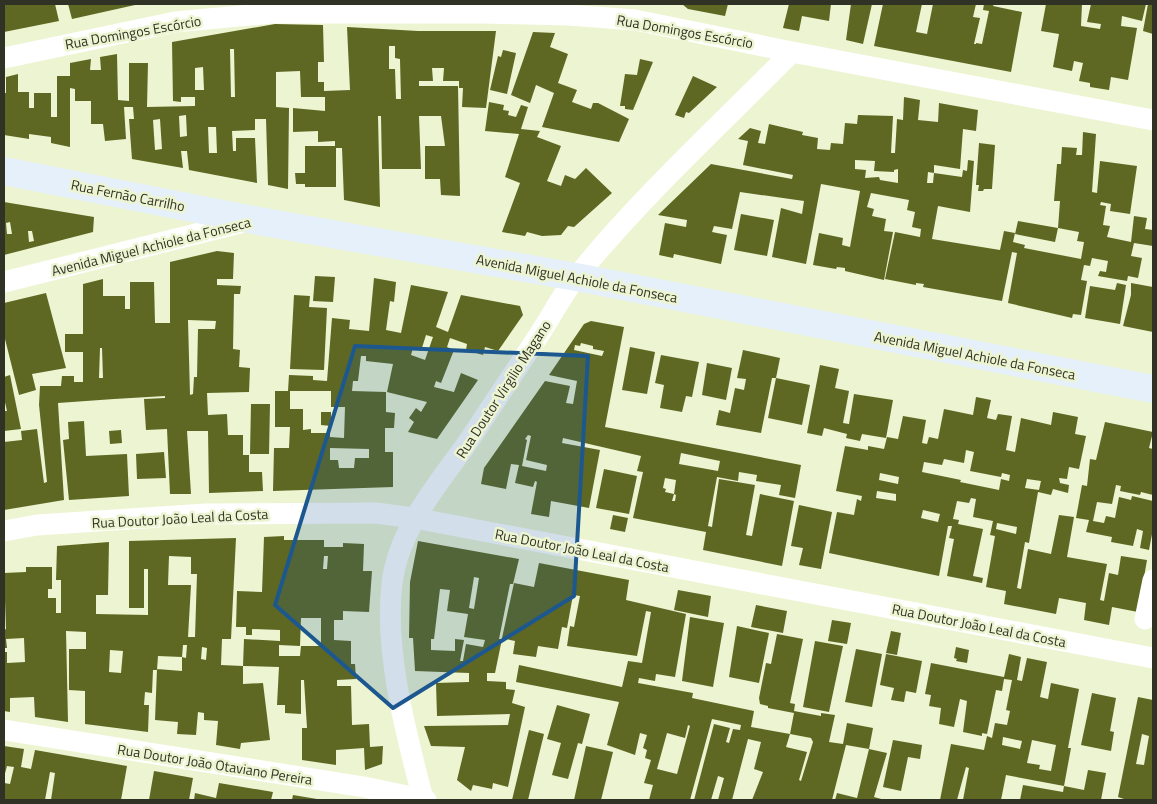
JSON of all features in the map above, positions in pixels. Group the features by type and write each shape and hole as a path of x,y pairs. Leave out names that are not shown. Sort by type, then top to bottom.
{"street":[{"path":"568,15 603,4"},
{"name":"Rua Domingos Escórcio","path":"4,58 62,44 175,22 263,14 483,12 568,15 635,20 792,52 1153,120"},
{"name":"Rua Doutor Virgilio Magano","path":"425,800 408,737 391,624 392,583 398,556 414,518 445,477 576,277 636,209 792,52"},
{"name":"Rua Fernão Carrilho","path":"4,171 253,220"},
{"name":"Avenida Miguel Achiole da Fonseca","path":"4,282 253,220 576,277 1153,389"},
{"name":"Rua Doutor João Leal da Costa","path":"4,531 38,525 206,514 376,513 414,518 1153,658"},
{"path":"1145,620 1153,580"},
{"name":"Rua Doutor João Otaviano Pereira","path":"4,730 354,786 425,800"}],"highlighted area":[{"path":"355,346 588,356 574,596 393,708 275,605"}],"building":[{"path":"4,4 55,4 59,21 4,32"},
{"path":"68,4 135,4 135,5 72,19"},
{"path":"682,4 728,4 725,16 688,9"},
{"path":"789,4 831,4 829,21 802,16 799,31 783,28"},
{"path":"851,4 872,4 863,44 846,40"},
{"path":"883,4 922,4 916,32 927,34 933,4 976,4 973,17 980,18 974,44 982,44 989,11 983,10 984,4 994,4 993,6 1022,12 1011,72 874,46"},
{"path":"1046,4 1082,4 1081,26 1100,29 1101,24 1087,22 1091,4 1146,4 1142,21 1122,16 1121,26 1137,28 1128,80 1111,77 1109,90 1090,87 1090,83 1079,81 1083,63 1074,61 1072,71 1053,67 1059,34 1041,31"},
{"path":"1148,4 1153,4 1153,34 1143,31"},
{"path":"275,24 323,25 324,62 318,62 318,82 324,82 324,91 350,90 347,27 418,31 496,31 486,108 462,107 463,88 459,88 459,81 443,81 444,68 432,68 433,81 419,81 419,86 458,86 460,196 441,195 440,179 425,179 425,146 445,146 441,116 419,116 421,169 382,169 381,116 378,116 380,207 344,200 342,148 336,148 336,187 305,187 305,184 296,184 295,173 305,173 305,146 335,146 335,141 318,142 318,131 293,132 293,108 325,111 325,97 301,97 300,71 276,72 276,107 289,108 288,189 268,185 266,119 255,119 255,130 232,131 233,151 236,151 236,138 255,138 257,183 189,170 187,151 181,151 183,168 132,159 129,119 134,119 133,107 124,107 126,139 105,141 103,124 91,124 91,101 75,101 75,89 70,88 70,147 51,143 51,137 29,134 29,139 4,135 6,77 18,74 18,92 29,92 29,108 34,108 34,93 51,93 51,117 57,117 57,76 70,76 70,63 91,59 90,70 101,70 100,57 117,54 118,100 129,101 129,63 148,63 147,107 195,106 195,97 181,97 181,102 173,101 172,42","holes":["389,46 395,46 395,58 400,59 401,99 396,99 395,69 389,69","230,49 234,49 235,97 231,97","203,67 204,90 195,90 195,68","186,115 187,136 180,137 179,116","160,119 162,149 155,150 153,120","208,127 216,127 217,153 209,153"]},
{"path":"533,32 555,33 550,47 568,54 558,83 577,90 572,102 591,109 593,103 598,103 629,119 619,142 542,127 554,93 536,85 530,103 511,95"},
{"path":"503,50 516,53 507,94 490,90 498,56 501,57"},
{"path":"640,59 653,62 633,110 625,109 625,106 620,106 625,74 637,75"},
{"path":"693,76 717,87 689,113 686,112 684,118 675,115"},
{"path":"904,97 920,100 918,120 938,122 939,103 978,110 976,131 963,129 960,169 934,165 934,173 962,177 963,170 967,171 968,160 974,161 970,212 938,206 932,239 1000,250 1004,231 1015,233 1013,242 1025,245 1024,248 1081,259 1084,242 1077,241 1079,232 1058,228 1060,201 1054,201 1057,164 1061,164 1062,147 1077,148 1076,155 1082,155 1083,132 1096,134 1092,192 1097,193 1100,161 1137,166 1130,214 1110,211 1111,204 1101,202 1100,205 1106,206 1103,225 1110,226 1107,237 1131,242 1134,216 1147,218 1145,229 1153,230 1153,246 1134,243 1131,256 1142,258 1138,278 1128,276 1127,281 1098,276 1100,271 1106,272 1108,261 1092,258 1090,266 1084,265 1081,280 1087,281 1081,315 1073,314 1072,318 1008,303 1017,253 1012,252 1002,301 923,287 924,284 916,283 916,285 885,279 895,232 920,237 921,229 912,227 915,212 907,210 909,200 871,193 867,207 874,209 872,216 886,219 884,231 893,232 884,280 845,271 845,268 837,267 836,269 813,265 819,233 843,238 842,245 850,247 860,191 821,184 806,264 772,257 781,208 802,214 804,201 740,192 732,229 714,226 712,232 727,235 721,264 674,254 673,258 659,255 665,223 686,227 687,220 658,215 711,164 792,179 793,175 743,165 748,141 738,139 750,128 761,131 758,143 765,144 769,124 803,132 802,135 818,138 817,149 830,150 831,143 843,144 845,123 857,124 858,115 893,116 891,153 895,153 897,119 903,120","holes":["855,160 875,161 874,171 894,172 894,170 898,169 898,183 880,180 879,177 865,178 866,170 855,169","928,172 934,173 933,183 927,183"]},
{"path":"489,102 504,105 503,110 509,111 508,115 516,117 521,105 528,107 521,129 540,131 537,137 561,146 547,181 561,186 565,175 575,179 586,168 612,193 574,227 568,226 561,235 542,236 527,232 525,236 502,232 520,183 505,177 519,134 485,131"},
{"path":"979,143 995,145 992,189 984,189 983,191 978,191 979,185 976,185"},
{"path":"4,202 94,217 93,232 4,255","holes":["10,222 12,234 7,234 6,223","28,231 32,231 34,241 29,242"]},
{"path":"741,214 774,220 767,256 734,250"},
{"path":"1018,221 1058,228 1055,242 1015,234"},
{"path":"217,251 234,253 233,279 217,279 217,285 241,286 240,294 234,294 233,349 240,350 239,367 250,368 249,392 207,393 208,415 227,414 228,435 243,435 243,455 249,455 249,472 262,472 263,491 209,493 208,431 187,431 191,494 170,494 167,429 146,430 144,399 165,398 165,396 58,403 64,500 4,510 4,442 22,440 21,431 37,429 44,483 47,482 39,405 40,386 61,386 62,376 74,376 74,382 83,382 83,352 65,352 65,334 83,334 83,284 103,279 103,296 125,296 125,309 130,309 130,282 154,282 155,323 170,323 170,262","holes":["188,320 216,321 215,329 198,329 197,377 194,377 193,394 190,395","100,348 102,348 103,378 99,378"]},
{"path":"315,276 335,277 333,302 313,301"},
{"path":"374,278 396,282 394,302 390,301 386,330 401,333 411,285 448,292 436,327 448,332 461,295 520,306 523,315 498,351 485,347 483,355 466,350 467,344 450,338 447,347 454,350 441,383 436,381 434,387 454,392 461,373 478,380 437,439 408,432 414,422 409,418 416,408 421,412 427,402 387,392 393,364 366,361 366,356 361,356 358,381 353,381 352,391 386,392 386,412 395,413 394,428 385,428 385,452 393,452 393,487 273,491 274,448 289,448 290,427 275,427 275,391 288,391 289,375 313,376 313,380 327,381 332,318 350,320 349,329 369,331","holes":["426,335 433,337 425,360 411,355 413,348 421,351","290,391 331,391 331,407 345,407 344,438 330,437 330,433 311,433 311,429 303,430 303,409 290,409","330,448 369,449 369,458 355,458 354,468 339,468 338,460 330,460"]},
{"path":"1117,283 1126,285 1120,324 1085,318 1090,286 1115,290"},
{"path":"1131,283 1153,287 1153,332 1123,326 1131,295"},
{"path":"46,293 66,368 32,374 36,390 19,395 4,335 4,303"},
{"path":"294,295 310,296 309,307 327,308 324,370 290,369"},
{"path":"591,321 624,327 605,427 801,465 795,498 779,495 781,485 756,481 757,475 739,472 738,481 717,477 708,526 712,527 719,479 755,485 746,535 752,536 760,494 794,501 782,566 703,550 706,532 633,518 643,472 637,471 641,456 563,438 562,443 600,450 589,508 551,501 549,517 531,514 537,482 535,481 533,487 515,483 519,465 511,464 506,489 481,484 484,468 545,381 570,386 566,403 573,404 577,381 549,375 584,324","holes":["581,343 593,346 593,349 604,351 602,356 574,350 575,345 580,346","528,435 531,436 526,460 547,465 546,471 522,466 527,440 525,439","681,453 720,461 718,471 679,464","665,478 676,480 674,494 665,492 666,489 663,488","674,494 676,495 675,501 672,501"]},
{"path":"630,347 655,352 647,394 622,390"},
{"path":"743,350 780,358 776,378 772,378 761,433 716,425 719,410 730,413 735,388 744,390 746,379 737,378"},
{"path":"661,355 699,362 692,397 686,396 682,412 660,408 664,385 655,383"},
{"path":"707,363 732,368 726,400 702,395"},
{"path":"820,365 839,369 835,388 849,391 843,423 849,424 854,394 893,400 886,438 862,434 860,441 846,438 847,434 824,428 822,436 807,433"},
{"path":"10,375 21,429 4,431 4,411 7,411 4,398 4,377"},
{"path":"776,378 810,385 802,425 768,418"},
{"path":"976,397 991,400 987,418 996,420 998,414 1012,416 1006,450 1015,452 1021,418 1051,425 1053,412 1078,417 1075,434 1086,436 1079,469 1069,467 1067,479 1059,478 1060,483 1069,485 1068,493 1053,489 1051,495 1038,492 1029,543 1025,542 1017,588 1021,589 1028,549 1051,554 1059,515 1074,517 1067,557 1107,564 1100,600 1104,601 1109,573 1118,575 1121,556 1147,560 1138,612 1112,607 1109,625 1084,620 1086,603 1059,598 1056,614 1004,604 1006,591 986,587 995,536 990,535 993,521 973,517 976,499 971,498 969,503 957,501 953,519 959,520 958,524 983,529 973,576 983,578 982,583 947,576 954,539 949,538 952,526 948,526 939,576 829,553 837,512 854,515 857,499 861,501 862,496 836,491 845,446 868,450 868,446 884,449 887,437 898,439 903,416 926,420 922,443 927,444 929,437 938,439 944,409 973,415","holes":["966,450 974,452 970,471 1001,477 1002,473 1010,475 1009,481 1001,479 999,490 922,472 924,462 942,465 944,459 964,463","880,473 899,477 898,484 879,480","1027,479 1041,481 1039,490 1025,488","877,491 896,494 896,501 876,498","923,510 940,514 938,522 921,518","997,523 1017,527 1016,534 996,529"]},
{"path":"251,404 270,404 269,454 250,454"},
{"path":"321,412 331,412 331,426 321,425"},
{"path":"84,421 86,456 127,454 129,496 69,500 63,440 69,439 68,422"},
{"path":"1105,422 1153,432 1149,448 1153,449 1153,495 1141,492 1140,495 1120,491 1121,486 1116,485 1112,504 1097,502 1093,521 1104,523 1106,516 1115,518 1119,497 1131,500 1132,496 1153,501 1153,529 1149,550 1140,548 1143,531 1137,529 1133,546 1111,542 1112,537 1086,532 1089,520 1076,518 1082,485 1087,486 1090,459 1096,460"},
{"path":"121,430 122,443 110,444 109,431"},
{"path":"164,452 166,478 137,479 136,454"},
{"path":"604,469 637,476 629,514 596,508"},
{"path":"799,505 832,512 821,569 799,565 803,548 791,546"},
{"path":"613,515 628,518 625,532 610,529"},
{"path":"284,536 284,540 324,540 324,547 343,547 343,543 364,544 363,571 372,571 369,612 343,611 343,620 334,620 334,640 351,641 351,664 355,664 356,679 337,680 337,686 351,686 352,725 369,724 370,747 383,746 382,764 365,770 364,748 336,750 336,765 302,760 302,728 307,728 304,680 301,680 301,714 285,713 285,705 277,705 279,667 243,666 244,639 280,641 280,630 252,629 252,635 246,635 246,627 236,627 237,591 262,592 264,537","holes":["324,556 328,556 327,569 323,569","301,618 321,618 321,646 301,646 300,656 279,656 279,645 300,646"]},
{"path":"236,538 231,639 222,639 221,665 243,666 243,684 263,683 270,740 241,743 240,749 216,745 218,721 204,720 204,713 198,712 196,735 177,734 178,722 155,720 157,670 153,670 152,693 145,692 144,705 149,705 148,732 85,724 85,691 69,690 69,649 86,649 86,632 66,631 68,722 35,717 34,697 10,698 10,712 4,711 4,652 7,652 7,663 25,662 24,638 6,639 7,648 4,648 4,630 6,629 4,573 26,572 26,567 52,567 52,589 48,589 48,598 56,598 56,613 61,613 61,580 56,580 57,546 109,542 108,595 96,595 96,614 148,615 148,569 144,569 144,608 129,608 129,541","holes":["169,556 191,557 191,574 197,574 195,637 188,637 191,585 168,585","183,645 187,645 186,658 182,657","202,647 207,648 206,660 201,659","110,650 123,651 121,673 109,672","158,656 182,657 182,671 157,669"]},
{"path":"418,541 519,559 513,584 510,584 499,639 502,639 495,673 487,673 487,681 506,682 506,689 515,690 512,703 525,707 508,787 493,783 492,789 473,785 471,791 457,780 465,747 431,746 424,726 508,725 510,714 437,716 436,683 469,682 469,673 415,671 413,638 409,638 410,582","holes":["474,577 479,578 474,609 469,608","440,589 450,590 447,611 468,614 464,637 485,640 483,647 466,644 463,661 460,661 464,640 455,639 455,651 431,650 431,639 434,639"]},
{"path":"539,563 629,580 626,600 686,614 675,677 656,674 655,681 639,678 638,683 693,693 692,698 754,711 751,727 790,734 794,713 768,708 768,706 760,704 759,698 766,663 771,664 777,634 803,639 790,703 795,704 794,711 821,716 821,713 835,715 829,742 843,744 847,723 873,728 869,749 846,745 832,800 752,800 763,772 754,769 761,742 748,739 732,800 718,800 724,778 718,776 711,800 694,800 714,724 730,728 726,742 729,743 733,729 740,730 741,725 712,719 690,800 649,800 653,785 644,783 651,760 645,758 647,750 643,748 647,735 640,733 635,755 607,745 619,702 516,682 519,665 622,687 628,661 642,663 651,612 646,611 637,656 567,646 570,626 574,627 580,596 573,595 567,628 562,627 558,649 538,646 536,657 513,654 515,641 502,638 514,583 534,587","holes":["688,725 690,726 677,774 657,769 667,733 685,738","790,734 811,738 813,742 801,781 799,780 807,752 786,747"]},
{"path":"678,590 711,596 708,617 674,610"},
{"path":"756,605 787,611 783,633 751,627"},
{"path":"690,617 724,623 713,687 682,681"},
{"path":"832,620 851,623 847,644 828,641"},
{"path":"737,626 769,633 759,683 729,677"},
{"path":"891,631 901,633 897,655 886,653"},
{"path":"815,641 843,646 829,712 803,707"},
{"path":"956,647 969,650 967,663 956,661 957,659 954,658"},
{"path":"856,649 882,654 872,707 845,702"},
{"path":"886,654 922,661 916,693 906,691 904,702 891,700 894,688 880,685"},
{"path":"1009,654 1021,657 1017,680 1022,681 1027,658 1047,662 1040,697 1048,699 1051,683 1079,689 1068,748 1071,748 1064,786 1006,775 1001,800 963,800 969,768 966,767 957,800 940,800 951,744 984,750 987,736 992,738 995,723 1007,725 1010,711 1006,710 1012,680 1004,679 1002,691 996,690 987,734 982,733 982,736 963,732 967,701 960,699 954,727 939,724 941,708 929,706 931,695 925,694 931,663 1004,677","holes":["1003,737 1022,741 1020,749 1002,745","1032,740 1056,745 1051,771 1039,769 1040,765 1027,763"]},
{"path":"1092,693 1116,698 1110,731 1114,732 1111,751 1081,745"},
{"path":"1138,697 1153,700 1153,800 1127,800 1118,797","holes":["1142,734 1149,736 1144,765 1136,764"]},
{"path":"557,705 590,714 582,744 578,743 568,779 552,775 561,743 547,739"},
{"path":"529,730 544,734 528,800 512,800"},
{"path":"893,740 922,745 920,759 908,757 901,791 883,787"},
{"path":"4,746 24,749 21,767 31,769 35,750 127,766 121,800 51,800 55,773 50,772 45,800 4,800 4,783 10,784 14,767 7,766 4,777"},
{"path":"586,746 613,752 601,800 574,800"},
{"path":"869,749 887,753 874,797 885,800 835,800 837,793 857,798"},
{"path":"1088,770 1106,773 1101,800 1020,800 1023,785 1063,792 1064,786 1084,790"},
{"path":"154,771 193,778 189,800 149,800"},
{"path":"219,783 273,792 271,800 194,800 195,793 216,798"},
{"path":"293,795 317,799 317,800 292,800"}]}
